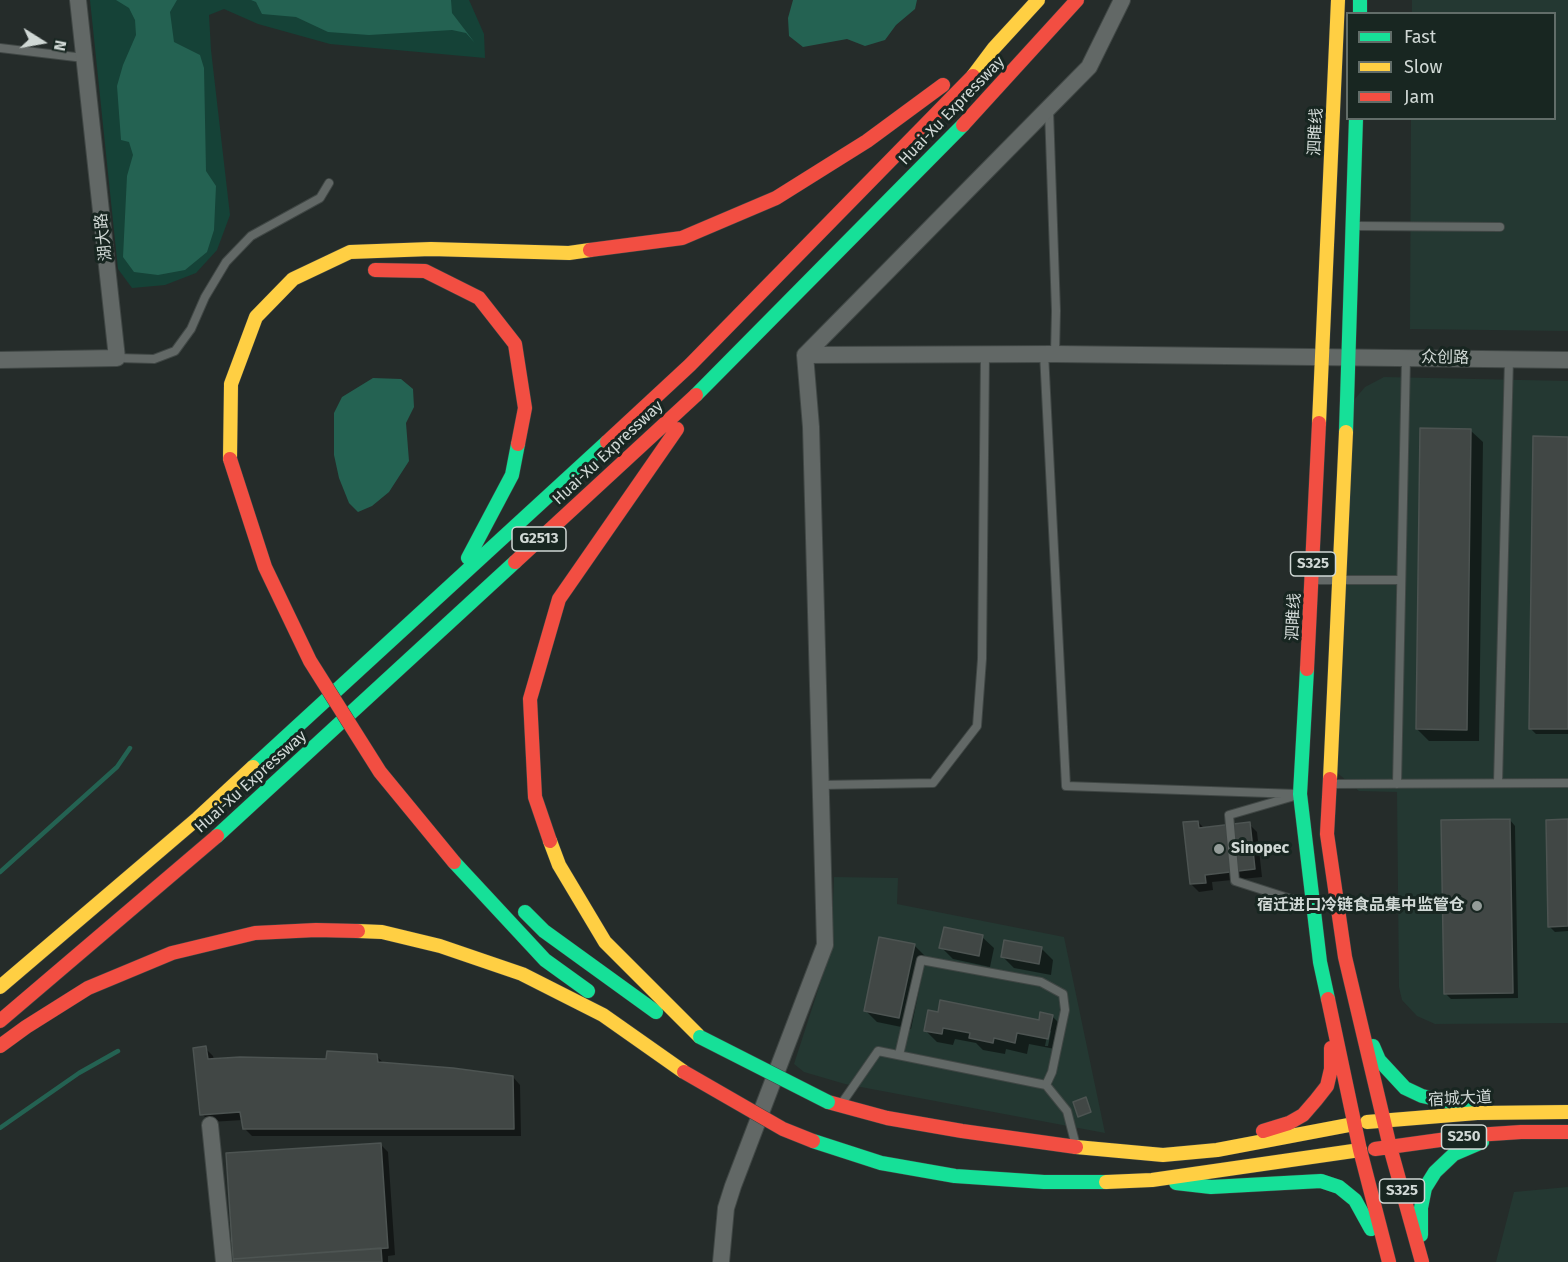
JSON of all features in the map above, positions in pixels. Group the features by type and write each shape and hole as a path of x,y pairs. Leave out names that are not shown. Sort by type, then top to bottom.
{"main road":[{"name":"Huai-Xu Expressway","path":"0,1021 215,837 708,384 979,108 1077,0"},
{"name":"泗睢线","path":"1338,0 1300,794 1320,962 1354,1124"},
{"name":"Huai-Xu Expressway","path":"0,987 198,818 690,365 968,82 994,48 1034,4"},
{"path":"684,1072 635,1025 545,960 454,862 380,772 310,661 265,567 230,459 231,384 256,317 293,279 350,252 431,249 569,252 682,238 776,198 867,141 994,48"},
{"name":"S325","path":"1356,120 1350,357 1328,834 1345,957 1383,1120 1423,1262"},
{"path":"358,270 425,271 479,298 515,344 525,408 512,475 457,579"},
{"path":"700,1037 605,942 560,865 535,797 531,699 559,598 708,384"},
{"path":"334,668 365,719"},
{"path":"519,905 544,931 649,1008 758,1068 835,1104 886,1118 1076,1147 1162,1155 1266,1131 1289,1123 1303,1115 1327,1086 1331,1069 1330,1012"},
{"path":"0,1046 88,988 172,953 255,933 382,932 440,946 522,974 603,1015 684,1072 783,1129 881,1163 955,1176 1044,1182 1106,1182 1152,1180 1360,1150"},
{"path":"1359,1018 1379,1060 1405,1088 1422,1096 1522,1113"},
{"name":"宿城大道","path":"1162,1155 1217,1150 1383,1120 1477,1113 1568,1112"},
{"name":"S325","path":"1354,1124 1388,1262"},
{"path":"1423,1262 1421,1208 1425,1188 1435,1172 1454,1154 1477,1143 1521,1132"},
{"name":"S250","path":"1360,1150 1476,1135 1568,1132"},
{"path":"1152,1180 1211,1187 1321,1181 1339,1187 1355,1200 1388,1262"}],"street":[{"name":"湖大路","path":"78,0 117,358"},
{"path":"721,1262 726,1208 733,1186 825,945 811,427 805,355 1089,67 1122,0"},
{"name":"众创路","path":"805,355 1050,354 1568,360"},
{"path":"0,360 117,358"},
{"path":"210,1125 224,1262"}],"lane":[{"path":"0,48 84,58"},
{"path":"1049,107 1056,311 1050,354 1065,786 1300,794"},
{"path":"117,358 154,359 176,351 192,329 205,297 226,262 251,236 320,198 329,183"},
{"path":"1353,226 1500,227"},
{"path":"820,785 933,783 977,726 982,659 985,354"},
{"path":"1397,784 1406,357"},
{"path":"1498,783 1509,359"},
{"path":"1312,580 1401,580"},
{"path":"1329,784 1568,783"},
{"path":"1300,794 1229,815 1235,881 1313,906"},
{"path":"899,1055 921,960 1041,982 1063,994 1065,1010 1052,1072 1046,1085"},
{"path":"835,1104 878,1051 1046,1085 1067,1111 1076,1147"}],"shaded area":[{"path":"90,0 469,0 484,34 485,58 330,44 258,24 224,9 209,15 230,215 217,250 196,273 165,285 132,288 118,269"},
{"path":"116,0 177,0 170,12 174,42 200,55 204,68 206,171 216,186 214,230 207,252 185,270 158,275 134,272 123,257 127,176 133,155 129,142 121,140 117,86 136,35 135,20 129,8"},
{"path":"251,0 451,0 452,13 475,43 466,33 452,30 369,35 328,32 296,17 262,14 256,2"},
{"path":"793,0 917,0 915,9 896,25 885,40 865,46 847,39 803,47 789,36 788,18"},
{"path":"1412,0 1568,0 1568,331 1410,329 1411,120 1556,120 1556,12 1412,12"},
{"path":"1384,377 1568,381 1568,1023 1435,1024 1417,1016 1402,1000 1399,987 1397,792 1359,791 1335,771 1354,400 1365,387"},
{"path":"373,378 401,379 413,389 414,407 406,423 409,461 389,492 372,506 358,512 349,503 339,478 334,455 334,413 342,397"},
{"path":"834,877 898,878 897,904 1064,937 1105,1133 845,1084 804,1072 794,1064 831,950"},
{"path":"1568,1187 1568,1262 1496,1262 1514,1192"}],"building":[{"path":"1420,428 1471,429 1467,730 1416,729"},
{"path":"1533,436 1568,437 1568,729 1529,729"},
{"name":"宿迁进口冷链食品集中监管仓","path":"1510,819 1513,993 1444,994 1441,820"},
{"path":"1568,819 1568,926 1548,927 1546,820"},
{"name":"Sinopec","path":"1198,821 1199,828 1250,822 1255,869 1205,875 1206,883 1190,884 1183,822"},
{"path":"944,927 983,935 979,956 939,948"},
{"path":"879,937 915,944 899,1018 864,1011"},
{"path":"1004,940 1042,947 1039,964 1001,957"},
{"path":"940,1000 1039,1020 1040,1012 1053,1015 1048,1039 1017,1033 1015,1043 994,1038 993,1043 969,1038 970,1033 943,1028 942,1034 924,1031 928,1010 938,1012"},
{"path":"206,1046 208,1059 240,1057 326,1059 327,1051 377,1054 378,1062 513,1076 514,1129 243,1129 240,1112 200,1115 193,1048"},
{"path":"1086,1097 1091,1112 1078,1117 1073,1102"},
{"path":"381,1143 388,1248 233,1259 226,1153"},
{"path":"381,1248 382,1262 234,1262 233,1259"}],"waterway":[{"path":"0,872 117,767 130,748"},
{"path":"0,1128 79,1073 118,1051"}],"traffic: fast":[{"path":"1360,0 1360,12"},
{"path":"1346,432 1356,120"},
{"path":"696,395 963,125"},
{"path":"253,767 607,442"},
{"path":"468,558 512,475 518,444"},
{"path":"217,836 515,562"},
{"path":"1307,669 1300,794 1320,962 1328,999"},
{"path":"454,862 545,960 588,991"},
{"path":"525,912 544,931 656,1012"},
{"path":"700,1037 828,1102"},
{"path":"1373,1046 1379,1060 1405,1088 1422,1096 1468,1106"},
{"path":"813,1141 881,1163 955,1176 1044,1182 1106,1182"},
{"path":"1421,1235 1421,1208 1425,1188 1435,1172 1454,1154 1482,1142"},
{"path":"1176,1183 1211,1187 1321,1181 1339,1187 1355,1200 1371,1229"}],"traffic: slow":[{"path":"973,76 994,48 1038,0"},
{"path":"1319,423 1338,0"},
{"path":"230,459 231,384 256,317 293,279 350,252 431,249 569,253 590,250"},
{"path":"1330,779 1346,432"},
{"path":"0,987 198,818 253,767"},
{"path":"550,841 559,865 605,942 700,1037"},
{"path":"358,931 382,932 440,946 522,974 603,1015 684,1072"},
{"path":"1367,1122 1477,1113 1568,1112"},
{"path":"1076,1147 1163,1155 1217,1150 1354,1124"},
{"path":"1106,1182 1152,1180 1360,1150"}],"traffic: jam":[{"path":"963,125 1077,0"},
{"path":"607,442 690,365 973,76"},
{"path":"590,250 682,238 776,198 867,141 943,85"},
{"path":"375,270 425,271 479,298 515,344 525,408 518,444"},
{"path":"515,562 696,395"},
{"path":"1307,669 1319,423"},
{"path":"550,841 535,797 530,699 559,599 677,429"},
{"path":"230,459 265,567 310,661 380,772 454,862"},
{"path":"1330,779 1327,834 1345,957 1390,1147 1422,1262"},
{"path":"0,1021 217,836"},
{"path":"0,1046 88,988 172,953 255,933 316,930 358,931"},
{"path":"1328,999 1360,1150 1389,1262"},
{"path":"1263,1131 1289,1123 1303,1115 1316,1100 1327,1086 1331,1069 1331,1048"},
{"path":"684,1072 783,1129 813,1141"},
{"path":"828,1102 887,1118 1076,1147"},
{"path":"1375,1149 1476,1135 1568,1132"}],"place":[{"name":"Sinopec","path":"1219,849"},
{"name":"宿迁进口冷链食品集中监管仓","path":"1477,906"}]}
